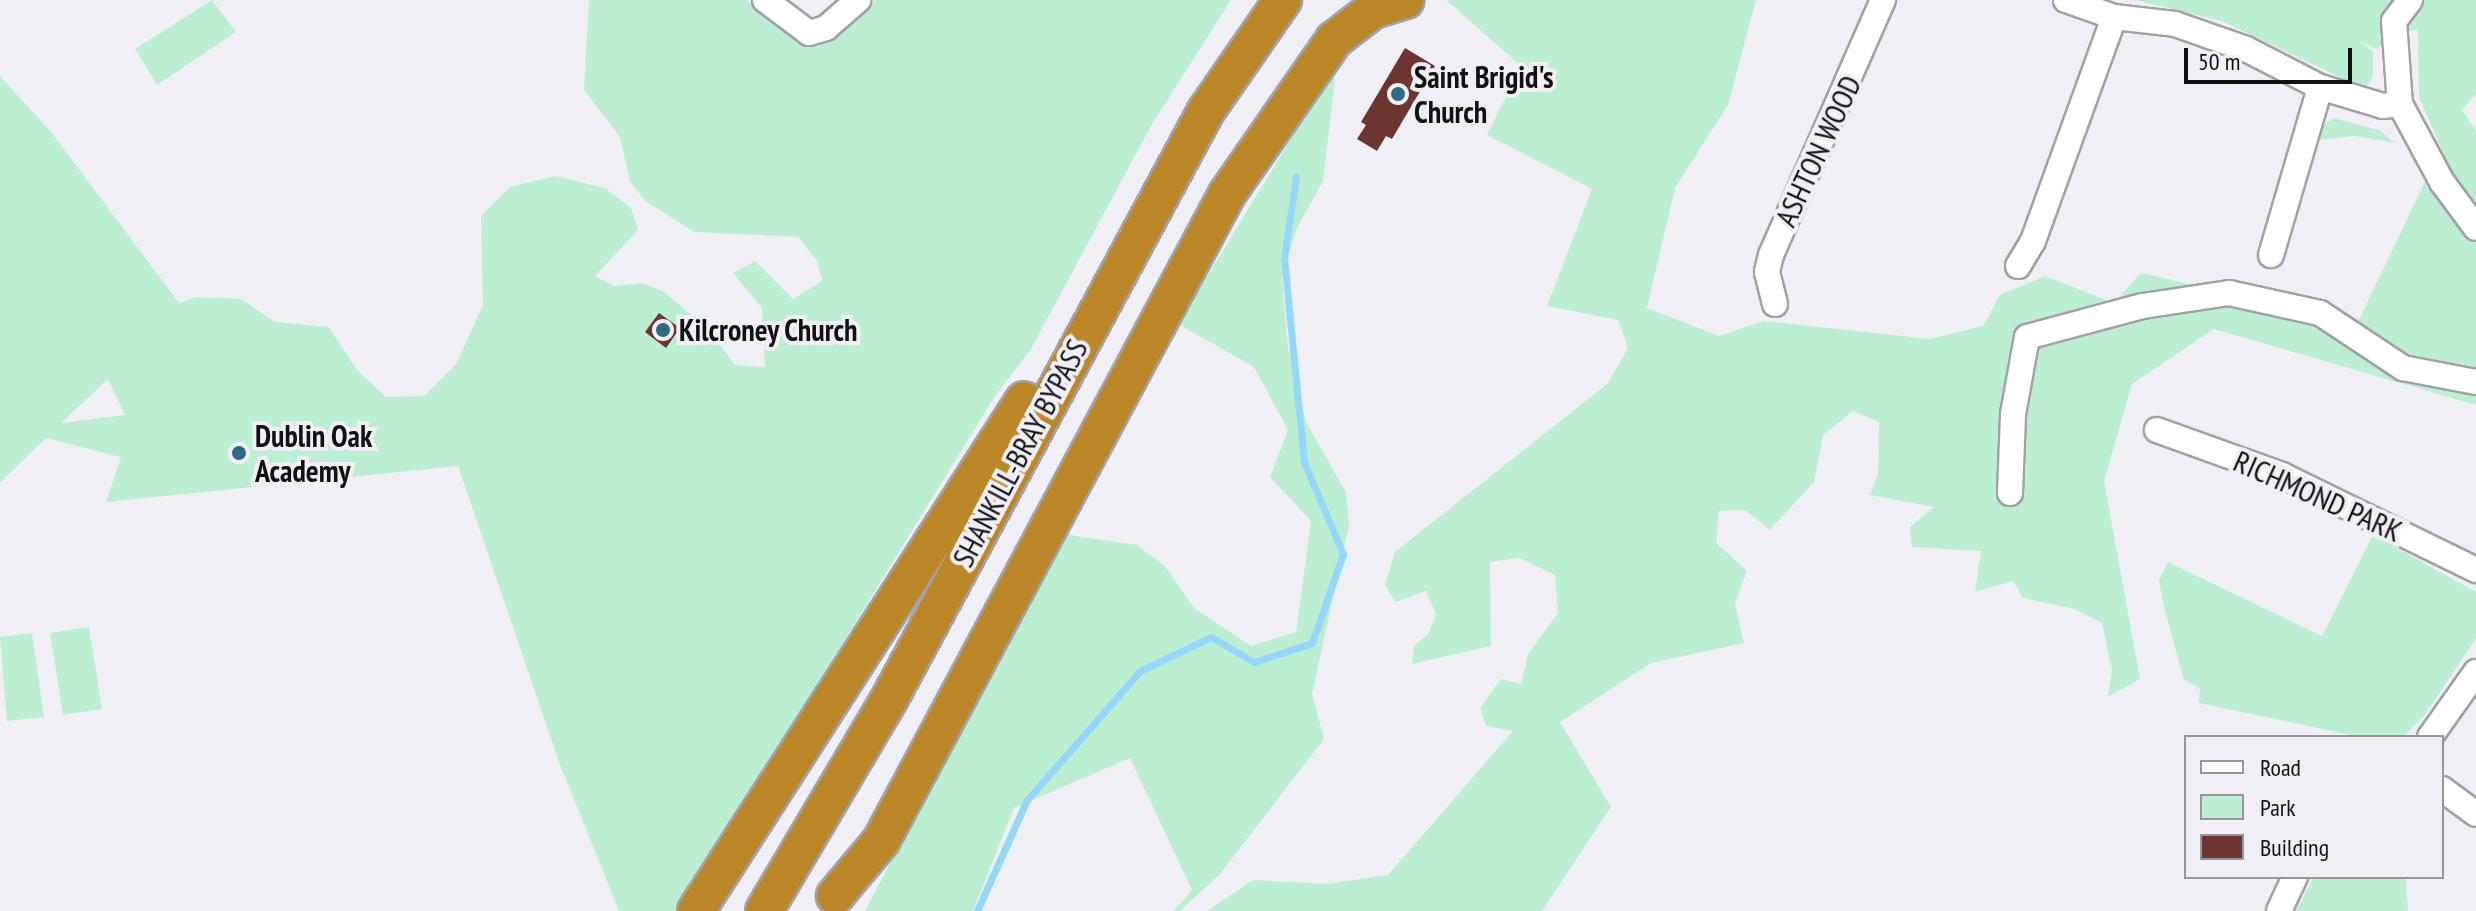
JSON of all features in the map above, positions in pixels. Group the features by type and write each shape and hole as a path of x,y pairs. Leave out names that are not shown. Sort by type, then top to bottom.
{"highway":[{"name":"SHANKILL-BRAY BYPASS","path":"764,911 891,696 1206,111 1283,0"},
{"name":"SHANKILL-BRAY BYPASS","path":"831,904 1185,236 1251,126 1343,0"},
{"path":"831,904 881,841 1227,194 1334,40 1362,16 1406,0"},
{"path":"696,911 1016,414 1065,323 1206,111"}],"street":[{"path":"765,0 809,33 858,0"},
{"name":"ASHTON WOOD","path":"1775,304 1767,268 1883,0"},
{"path":"2066,0 2114,17 2175,24 2246,49 2320,87 2383,106 2400,104"},
{"path":"2410,0 2394,21 2400,104 2442,182 2476,228"},
{"path":"2018,266 2039,227 2114,17"},
{"path":"2271,255 2320,87"},
{"path":"2010,493 2013,414 2027,337 2143,306 2229,293 2320,313 2403,368 2476,382"},
{"name":"RICHMOND PARK","path":"2157,430 2282,475 2476,570"},
{"path":"2431,735 2476,672"},
{"path":"2444,790 2476,814"},
{"path":"2279,911 2294,879"}],"green space":[{"path":"212,0 236,32 157,85 135,49"},
{"path":"589,0 746,0 798,37 832,42 876,0 1231,0 1151,126 1031,349 995,396 678,911 619,911 559,762 458,466 106,502 121,457 46,438 0,483 0,76 52,133 179,303 195,297 241,299 275,322 329,327 357,370 386,397 424,396 456,364 483,305 481,216 510,187 555,176 605,188 631,208 638,230 595,276 614,286 643,283 664,292 710,331 735,365 765,367 762,308 733,273 755,261 793,299 822,281 817,261 798,237 694,232 645,201 630,181 620,137 584,90","holes":["108,379 125,415 62,423"]},
{"path":"1446,0 1756,0 1728,105 1675,188 1647,308 1719,336 1763,321 1930,339 1983,326 2000,295 2045,276 2114,303 2141,273 2358,322 2441,148 2419,97 2418,29 2392,36 2377,49 2362,42 2373,52 2373,76 2368,85 2354,84 2222,21 2135,0 2476,0 2476,94 2462,110 2476,131 2476,405 2214,329 2132,384 2104,481 2140,679 2108,697 2112,670 2102,623 2075,609 2023,598 2013,581 1975,592 1981,551 1912,547 1910,527 1934,507 1870,495 1878,474 1879,422 1853,411 1823,435 1814,482 1770,530 1745,510 1719,511 1716,543 1747,571 1735,603 1744,643 1651,663 1560,722 1611,807 1542,911 1207,911 1253,880 1327,884 1388,875 1513,731 1486,726 1480,708 1501,679 1521,684 1528,654 1558,613 1555,575 1519,558 1490,562 1491,646 1412,664 1414,646 1429,633 1436,614 1426,591 1395,602 1385,585 1395,552 1607,384 1628,348 1618,320 1547,306 1592,189 1487,135 1521,66"},
{"path":"1337,63 1323,181 1297,228 1282,278 1288,346 1306,422 1346,492 1349,525 1312,694 1324,739 1220,874 1180,911 1174,911 1192,890 1130,758 1014,808 973,911 865,911 1062,534 1137,545 1165,566 1194,608 1251,646 1296,632 1311,521 1270,477 1288,430 1254,367 1178,324"},
{"path":"2334,118 2379,130 2395,143 2355,136 2318,140 2323,125"},
{"path":"2373,535 2476,592 2476,638 2425,715 2405,735 2351,735 2199,703 2200,688 2184,680 2159,580 2168,562 2322,636"},
{"path":"89,627 102,709 63,715 50,633"},
{"path":"32,633 44,717 7,721 0,637"},
{"path":"2313,879 2406,879 2408,911 2296,911"}],"building":[{"name":"Saint Brigid's Church","path":"1405,48 1435,66 1392,139 1386,136 1377,151 1357,139 1366,125 1361,122"},
{"name":"Kilcroney Church","path":"659,313 680,328 666,348 645,332"}],"waterway":[{"path":"977,911 1027,800 1140,671 1211,637 1254,662 1312,643 1343,554 1304,462 1284,259 1296,177"}],"place":[{"name":"Saint Brigid's Church","path":"1398,94"},
{"name":"Kilcroney Church","path":"663,330"},
{"name":"Dublin Oak Academy","path":"239,453"}]}
